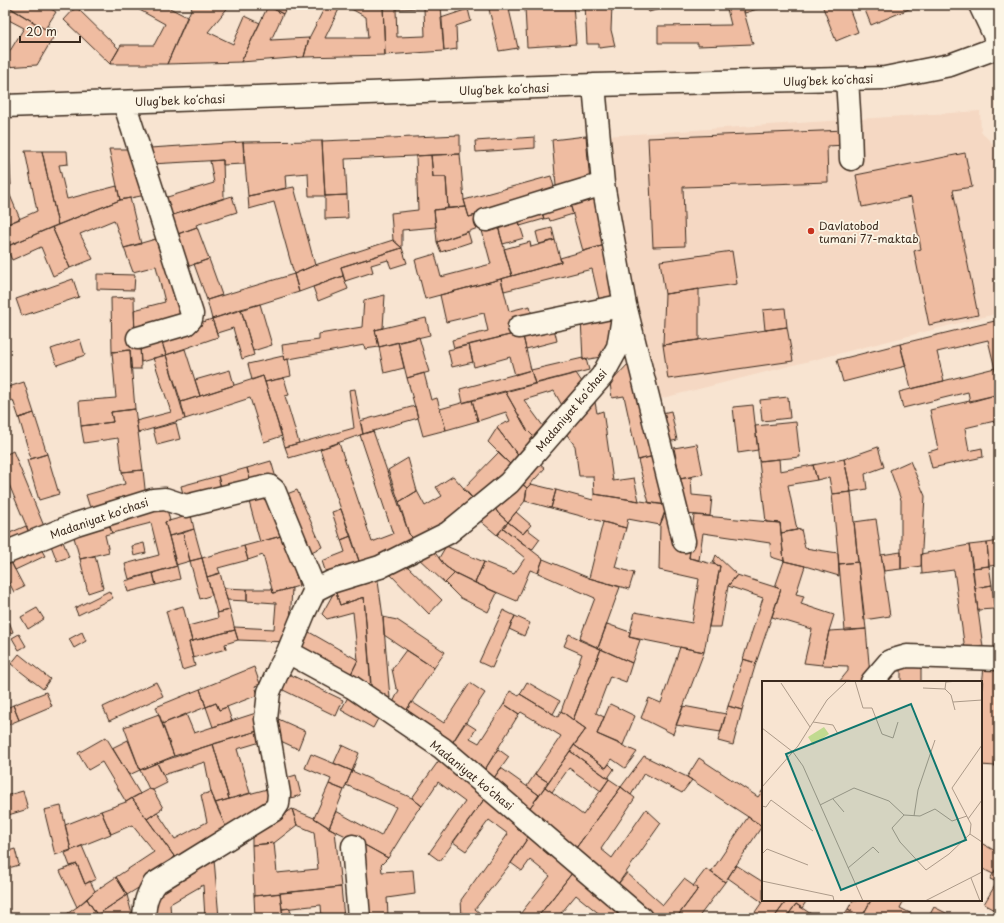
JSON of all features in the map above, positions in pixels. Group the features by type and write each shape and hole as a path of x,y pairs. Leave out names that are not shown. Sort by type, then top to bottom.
{"street":[{"path":"980,5 999,46"},
{"name":"Ulugʻbek koʻchasi","path":"5,106 594,85 885,78 950,65 999,46"},
{"path":"847,79 851,159"},
{"name":"Madaniyat koʻchasi","path":"5,553 76,524 153,500 165,499 186,506 269,486 274,490 316,590 331,582 380,567 448,533 509,483 602,376 618,347 625,305 603,184 594,85"},
{"path":"124,102 192,314 192,319 186,324 138,338"},
{"path":"486,220 603,184"},
{"path":"519,327 625,305 684,541"},
{"path":"144,918 147,895 154,884 274,810 278,804 279,794 266,719 269,692 304,613 316,590"},
{"name":"Madaniyat koʻchasi","path":"288,652 352,688 442,748 642,918"},
{"path":"873,681 890,661 907,656 999,659"},
{"path":"353,846 359,918"}],"shaded area":[{"name":"Davlatobod tumani 77-maktab","path":"980,111 981,132 999,150 999,313 655,400 605,136"}],"building":[{"path":"5,5 45,29 47,26 57,31 37,65 5,67 5,59 24,28 5,18"},
{"path":"6,5 45,5 56,12 45,29"},
{"path":"138,5 164,5 187,17 167,64 110,64 121,45 154,45 165,24 136,8"},
{"path":"193,5 230,5 208,32 233,44 245,16 260,23 241,62 167,64"},
{"path":"288,5 283,14 268,6"},
{"path":"326,5 341,5 325,38 368,38 366,17 344,5 383,5 385,55 304,57 309,38"},
{"path":"383,5 441,5 444,51 385,55","holes":["424,8 425,36 397,37 396,9"]},
{"path":"488,5 508,5 518,48 499,51"},
{"path":"573,5 576,44 527,47 525,7"},
{"path":"585,5 612,5 611,30 615,46 599,48 599,44 587,44"},
{"path":"645,5 673,5 649,12"},
{"path":"726,5 742,5 753,44 698,46 698,43 658,43 658,26 731,25"},
{"path":"742,5 759,5 760,8 745,13"},
{"path":"822,5 848,5 858,32 836,41"},
{"path":"863,5 915,5 916,6 871,25"},
{"path":"268,6 283,14 271,40 309,38 304,57 241,62"},
{"path":"76,7 119,49 110,64 64,20"},
{"path":"468,9 471,21 456,26 457,49 444,51 441,18"},
{"path":"846,130 846,145 827,146 828,182 683,187 685,246 653,247 648,138"},
{"path":"460,135 460,154 345,159 347,195 325,196 322,141"},
{"path":"586,136 590,183 556,186 552,140"},
{"path":"535,137 535,148 476,152 475,141"},
{"path":"322,141 325,196 309,196 308,173 285,175 286,188 248,196 243,142"},
{"path":"243,142 244,164 223,165 223,160 151,164 150,148"},
{"path":"109,149 132,149 146,195 120,200"},
{"path":"5,150 9,150 11,185 5,185"},
{"path":"25,151 42,151 58,225 5,247 5,225 37,211"},
{"path":"42,151 67,151 68,164 59,165 67,199 117,186 120,200 58,225"},
{"path":"965,153 972,187 953,190 978,315 929,325 914,251 921,249 911,197 862,207 856,175"},
{"path":"460,154 466,207 448,208 446,177 433,177 431,155"},
{"path":"431,155 433,177 446,177 448,208 434,210 436,227 402,230 402,248 393,240 391,213 418,210 416,156"},
{"path":"223,160 224,198 170,216 164,198 214,183 210,161"},
{"path":"551,176 556,194 469,217 464,200"},
{"path":"294,187 315,265 294,274 274,202 249,209 248,196"},
{"path":"594,192 605,245 583,251 569,200"},
{"path":"9,193 20,219 5,225 5,195"},
{"path":"347,195 348,218 325,219 325,196"},
{"path":"232,196 237,212 196,225 197,227 175,235 170,216"},
{"path":"130,198 141,244 124,248 114,220 80,234 93,259 70,268 52,227 120,200"},
{"path":"569,200 573,214 550,221 549,218 544,219 541,209"},
{"path":"466,207 469,217 480,214 484,226 437,242 434,210"},
{"path":"541,209 544,219 520,226 517,216"},
{"path":"517,216 524,238 503,244 497,223"},
{"path":"497,223 512,276 425,299 415,260 435,254 441,277 491,264 481,227"},
{"path":"52,227 70,268 53,276 41,247 12,260 6,247"},
{"path":"197,227 209,259 187,267 175,235"},
{"path":"552,228 555,240 539,244 536,232"},
{"path":"468,232 471,242 441,252 437,242"},
{"path":"159,238 184,320 135,333 134,310 165,302 156,266 133,272 124,248"},
{"path":"393,240 402,248 341,267 343,276 299,292 294,274 315,265"},
{"path":"555,240 561,262 512,276 504,249 530,242 531,247"},
{"path":"605,245 617,300 600,304 592,269 504,291 501,279 561,262 560,258"},
{"path":"402,248 407,263 391,268 388,260 371,265 373,272 345,281 341,267"},
{"path":"732,251 737,284 665,294 660,261"},
{"path":"209,259 222,295 207,300 194,264"},
{"path":"97,274 135,275 134,290 97,289"},
{"path":"294,274 299,292 212,319 207,300"},
{"path":"343,276 348,289 318,301 313,287"},
{"path":"73,279 79,297 22,316 16,299"},
{"path":"501,279 509,311 530,306 532,317 514,334 454,348 452,340 488,331 484,313 446,322 440,295"},
{"path":"699,289 699,340 663,345 665,294"},
{"path":"385,295 383,328 375,330 379,347 365,349 364,345 284,360 282,345 319,340 319,334 362,327 364,300"},
{"path":"134,297 135,345 140,345 141,369 131,369 130,350 112,352 111,298"},
{"path":"260,304 272,345 253,351 241,309"},
{"path":"785,308 787,327 765,330 763,310"},
{"path":"241,309 254,355 242,359 233,328 217,333 212,319"},
{"path":"617,315 607,356 583,360 581,318"},
{"path":"426,318 430,335 379,347 375,330"},
{"path":"212,319 218,337 166,355 160,336"},
{"path":"999,320 999,373 996,373 988,340 937,352 944,381 911,389 900,344"},
{"path":"553,324 557,341 526,349 522,332"},
{"path":"787,327 793,361 668,379 663,345"},
{"path":"522,332 531,370 515,375 510,357 474,367 469,345"},
{"path":"160,336 166,355 141,362 140,345"},
{"path":"419,337 429,372 407,378 398,342"},
{"path":"80,339 85,355 57,365 51,349"},
{"path":"398,342 404,368 384,373 379,347"},
{"path":"900,344 906,366 843,382 837,360"},
{"path":"469,345 473,362 452,367 448,350"},
{"path":"185,349 200,396 181,402 166,355"},
{"path":"130,350 135,409 111,412 113,422 81,426 79,401 116,398 112,352"},
{"path":"166,355 185,419 138,433 136,421 171,412 153,358"},
{"path":"283,356 284,360 288,359 291,376 265,382 263,376 252,380 248,364"},
{"path":"583,358 583,360 586,359 589,370 535,384 531,370"},
{"path":"630,362 654,456 638,460 624,396 612,398 610,383"},
{"path":"995,368 999,384 999,394 970,402 968,392 903,408 899,392"},
{"path":"230,370 234,385 200,396 195,380"},
{"path":"531,370 535,384 463,403 460,389"},
{"path":"424,373 431,400 437,398 446,430 423,436 407,378"},
{"path":"576,373 586,388 564,409 554,391 524,400 546,430 537,440 527,430 505,391"},
{"path":"263,376 282,436 264,442 250,398 185,419 181,402"},
{"path":"284,378 289,395 285,396 299,443 285,447 265,382"},
{"path":"24,382 34,413 19,418 13,400 5,403 5,388"},
{"path":"355,389 363,434 289,458 285,447 354,428 349,390"},
{"path":"505,391 527,430 537,440 520,458 497,428 498,426 510,421 506,412 478,421 472,400"},
{"path":"996,395 999,420 965,428 969,451 982,448 983,457 932,468 928,452 938,449 930,410"},
{"path":"594,397 597,413 603,411 613,481 634,478 639,501 594,494 593,476 579,476 575,446 563,429"},
{"path":"788,397 790,418 762,421 760,400"},
{"path":"472,400 478,421 446,430 440,409"},
{"path":"753,405 758,450 738,453 733,407"},
{"path":"415,406 418,418 363,434 360,421"},
{"path":"135,409 143,470 122,472 118,438 84,443 81,426 113,422 111,412"},
{"path":"671,411 677,440 664,443 658,414"},
{"path":"34,413 47,454 31,459 19,418"},
{"path":"796,422 800,457 759,461 755,426"},
{"path":"176,423 180,439 157,445 153,429"},
{"path":"497,428 520,458 512,466 488,442"},
{"path":"373,431 409,534 418,543 360,564 320,449 339,443 372,542 393,534 360,435"},
{"path":"697,444 703,474 680,479 674,448"},
{"path":"878,447 884,467 865,474 867,489 851,492 844,459"},
{"path":"13,451 46,531 31,537 5,475 5,455"},
{"path":"498,453 512,466 477,503 463,489"},
{"path":"47,454 59,494 39,500 27,460"},
{"path":"654,456 667,505 649,503 638,460"},
{"path":"408,458 417,491 399,502 388,470"},
{"path":"779,459 780,471 813,465 817,480 788,485 797,530 781,533 780,523 766,522 759,461"},
{"path":"844,459 851,492 832,494 829,477 817,480 813,465"},
{"path":"271,461 276,478 251,484 247,468"},
{"path":"910,461 925,496 921,566 901,569 901,500 890,470"},
{"path":"538,462 545,468 527,488 520,482"},
{"path":"247,468 251,484 222,492 218,476"},
{"path":"143,470 146,498 92,514 86,495 125,484 122,472"},
{"path":"218,476 222,492 185,502 181,486"},
{"path":"453,476 477,503 418,543 409,534 399,502 417,491 425,506 442,496 436,487"},
{"path":"691,477 692,495 712,497 710,516 685,514 680,479"},
{"path":"520,482 527,488 525,501 508,522 498,513 495,508"},
{"path":"531,484 556,490 551,508 525,501 527,488"},
{"path":"297,490 322,547 307,554 282,496"},
{"path":"556,490 593,500 594,494 667,505 660,525 628,519 626,528 551,508"},
{"path":"851,492 858,562 839,564 832,494"},
{"path":"269,493 281,536 260,542 248,498"},
{"path":"166,505 170,521 165,522 177,566 129,579 125,564 159,555 151,523 112,533 108,520"},
{"path":"495,508 498,513 508,522 497,535 478,519"},
{"path":"341,509 351,536 341,540 332,512"},
{"path":"666,511 679,550 690,552 689,558 720,566 704,652 629,637 635,612 692,623 699,579 659,570 660,525"},
{"path":"516,512 531,525 523,534 508,522"},
{"path":"191,515 194,529 169,536 165,522"},
{"path":"694,515 780,523 784,561 771,557 770,543 703,533 699,560 689,558"},
{"path":"876,519 890,616 864,620 854,522"},
{"path":"108,520 112,533 105,535 109,552 80,559 72,530"},
{"path":"508,522 523,534 527,529 540,539 532,550 503,528"},
{"path":"603,522 626,528 615,567 634,573 629,589 589,578"},
{"path":"26,526 31,537 5,548 5,535"},
{"path":"503,528 543,559 538,573 530,570 517,601 475,583 484,562 514,574 525,558 497,535"},
{"path":"194,529 202,558 190,561 183,533"},
{"path":"801,529 805,548 838,553 839,576 784,561 781,533"},
{"path":"183,533 190,561 176,565 169,536"},
{"path":"285,535 299,586 273,593 263,555 248,560 244,546"},
{"path":"351,536 360,564 327,576 322,561 345,552 341,540"},
{"path":"62,539 69,557 57,561 50,543"},
{"path":"999,541 999,565 989,566 987,543"},
{"path":"144,543 146,553 134,556 132,546"},
{"path":"987,543 989,566 973,568 969,545"},
{"path":"969,545 983,647 965,650 954,570 922,574 921,554"},
{"path":"244,546 248,560 218,568 220,573 207,577 202,558"},
{"path":"446,546 484,562 475,583 445,566 439,558"},
{"path":"40,547 45,556 15,570 11,562"},
{"path":"433,550 445,566 455,573 445,583 418,558"},
{"path":"901,552 901,569 884,571 881,555"},
{"path":"716,555 737,575 728,586 721,627 709,627 720,566 713,563"},
{"path":"95,556 103,588 88,593 80,559"},
{"path":"202,558 212,595 200,599 190,561"},
{"path":"543,559 589,578 620,587 598,648 579,640 595,598 538,573"},
{"path":"784,561 805,566 796,594 804,596 801,604 834,615 822,665 804,663 812,629 772,617 781,589 775,587"},
{"path":"11,562 24,587 14,592 5,575 5,565"},
{"path":"858,562 866,629 845,631 839,564"},
{"path":"405,564 442,600 429,614 386,570"},
{"path":"177,566 180,579 156,585 153,573"},
{"path":"989,566 992,585 975,588 973,568"},
{"path":"153,573 156,585 128,592 125,581"},
{"path":"220,573 230,610 217,613 207,577"},
{"path":"455,573 497,593 488,612 459,597 445,583"},
{"path":"377,574 383,617 390,698 372,696 364,597 340,605 336,593"},
{"path":"737,575 781,589 756,663 743,659 763,598 728,586"},
{"path":"992,585 994,609 978,610 975,588"},
{"path":"224,588 247,589 247,601 227,600"},
{"path":"292,588 289,642 238,640 234,627 274,629 276,603 247,601 247,589 272,589 273,593"},
{"path":"109,591 113,598 78,615 75,608"},
{"path":"336,593 340,605 364,597 371,690 349,678 358,660 353,612 327,619 322,614 333,594"},
{"path":"183,606 192,641 189,642 195,666 182,670 166,611"},
{"path":"37,608 44,619 28,629 21,617"},
{"path":"230,610 235,630 192,641 188,626 218,618 217,613"},
{"path":"503,610 515,616 492,668 479,662"},
{"path":"5,611 13,632 5,635"},
{"path":"515,616 530,623 524,636 509,629"},
{"path":"383,617 397,620 445,652 434,668 384,635"},
{"path":"607,624 630,632 629,637 640,640 632,663 598,648"},
{"path":"866,629 870,675 865,681 840,681 848,671 848,666 822,665 829,631"},
{"path":"235,630 238,640 225,644 226,649 193,658 189,642"},
{"path":"82,632 86,641 74,648 69,639"},
{"path":"309,632 358,660 349,678 299,649"},
{"path":"19,634 26,646 19,650 12,638"},
{"path":"569,634 601,649 573,720 561,711 582,654 564,646"},
{"path":"680,647 704,652 673,734 641,718 649,698 661,703"},
{"path":"601,649 632,663 626,682 610,676 596,713 604,717 597,734 637,752 625,768 612,759 606,768 574,745 586,729 573,720"},
{"path":"406,650 434,668 402,717 390,709 399,690 396,688 392,669"},
{"path":"19,654 50,679 43,689 11,664"},
{"path":"743,659 756,663 742,710 728,706"},
{"path":"901,664 921,664 921,681 901,681"},
{"path":"984,666 999,666 999,709 995,766 982,765 982,686"},
{"path":"254,667 260,684 255,686 258,695 219,710 216,703 206,707 200,689"},
{"path":"287,673 343,700 336,716 279,688"},
{"path":"156,682 163,696 109,721 103,707"},
{"path":"527,682 560,701 553,714 520,694"},
{"path":"470,683 485,693 449,748 402,717 412,702 444,723"},
{"path":"200,689 206,707 162,724 156,707"},
{"path":"510,691 519,696 520,694 558,717 561,711 586,729 548,782 535,774 561,736 521,712 519,714 504,704"},
{"path":"46,692 52,706 19,720 13,705"},
{"path":"348,697 380,715 373,728 341,710"},
{"path":"216,703 219,710 227,707 232,721 213,727 206,707"},
{"path":"504,704 519,714 484,771 449,748 465,722 476,729 470,738 479,743"},
{"path":"610,704 635,716 623,745 597,734"},
{"path":"13,705 19,720 5,726 5,709"},
{"path":"683,706 726,714 721,732 676,725"},
{"path":"728,706 742,710 733,745 718,741"},
{"path":"999,710 999,744 997,743"},
{"path":"256,713 261,730 174,756 162,724 186,714 194,733"},
{"path":"159,714 174,756 140,770 124,727"},
{"path":"276,718 305,731 298,749 272,737"},
{"path":"261,730 264,741 237,749 250,793 229,799 213,744"},
{"path":"106,737 140,794 126,802 102,762 88,770 78,753"},
{"path":"128,740 140,770 129,775 112,748"},
{"path":"997,743 999,744 999,766 995,766"},
{"path":"213,744 229,799 215,803 211,792 205,762 163,775 157,763"},
{"path":"342,745 359,753 352,771 334,763"},
{"path":"574,745 606,768 609,764 614,769 608,778 570,751"},
{"path":"498,749 509,757 494,778 484,771"},
{"path":"570,751 609,779 601,791 569,768 552,792 545,787"},
{"path":"311,754 352,771 344,790 329,784 331,779 305,768"},
{"path":"644,756 692,780 682,793 644,773 631,795 621,787"},
{"path":"699,758 758,797 762,791 762,826 687,777"},
{"path":"440,759 488,794 440,861 429,853 465,802 438,782 422,806 412,798"},
{"path":"157,763 167,783 153,790 149,789 140,770"},
{"path":"501,768 539,795 526,813 490,783"},
{"path":"352,771 412,798 422,806 417,811 388,858 329,828 336,811 381,836 396,807 346,785"},
{"path":"535,774 548,782 539,795 527,786"},
{"path":"296,775 301,795 291,798 286,778"},
{"path":"609,779 621,787 573,852 526,813 545,787 583,815"},
{"path":"329,784 344,790 329,828 314,818"},
{"path":"621,787 635,798 601,849 612,858 646,809 661,823 615,888 573,852"},
{"path":"271,788 273,802 228,832 215,803"},
{"path":"149,789 153,790 163,808 147,819 132,798"},
{"path":"23,791 28,809 5,816 5,796"},
{"path":"211,792 228,832 179,863 147,819 157,812 175,839 207,822 201,795"},
{"path":"488,794 533,830 511,863 475,909 486,918 462,918 461,900 508,834 489,820 466,851 453,842"},
{"path":"132,798 179,863 127,895 116,877 154,852 132,825 111,834 101,811 126,802"},
{"path":"61,806 71,850 55,855 44,810"},
{"path":"292,809 314,818 335,831 341,887 254,896 252,845 274,843 277,873 318,869 314,832 297,825"},
{"path":"292,809 297,825 274,843 252,845 252,837"},
{"path":"101,811 111,834 71,850 65,825"},
{"path":"748,817 762,826 725,882 711,872"},
{"path":"533,830 576,868 537,918 517,918 550,876 530,860 522,871 511,863"},
{"path":"361,843 388,858 381,865 382,872 413,870 415,894 387,898 388,915 367,917"},
{"path":"982,844 999,853 999,864 993,874 982,868"},
{"path":"82,846 96,879 85,884 77,864 70,866 65,853"},
{"path":"15,849 19,865 5,869 5,852"},
{"path":"214,859 219,918 205,918 203,885 170,904 171,918 154,918 153,895"},
{"path":"77,864 85,884 90,881 95,891 77,907 60,871"},
{"path":"999,864 999,912 984,904 997,882 990,879"},
{"path":"736,865 762,881 762,901 786,901 774,918 751,918 762,902 728,878"},
{"path":"576,868 622,908 614,918 601,918 602,916 576,895 557,918 537,918"},
{"path":"706,869 725,882 698,918 677,917 698,889 693,886"},
{"path":"627,873 663,905 684,879 698,889 676,918 651,918 615,888"},
{"path":"116,877 127,895 97,915 87,899 95,891"},
{"path":"341,887 344,918 322,918 321,905 282,909 280,893"},
{"path":"280,893 283,918 255,918 254,896"},
{"path":"127,895 133,918 93,918 97,915"},
{"path":"87,899 97,915 93,918 61,918 77,907"},
{"path":"786,901 806,901 802,908 796,904 786,918 774,918"},
{"path":"852,901 870,901 862,917 848,909"},
{"path":"870,901 904,901 900,908 920,918 865,918 862,917"},
{"path":"796,904 817,918 786,918"},
{"path":"934,907 950,915 948,918 928,918"},
{"path":"290,908 291,918 283,918 282,909"},
{"path":"848,909 862,917 842,918"}],"place":[{"name":"Davlatobod tumani 77-maktab","path":"811,231"}]}
